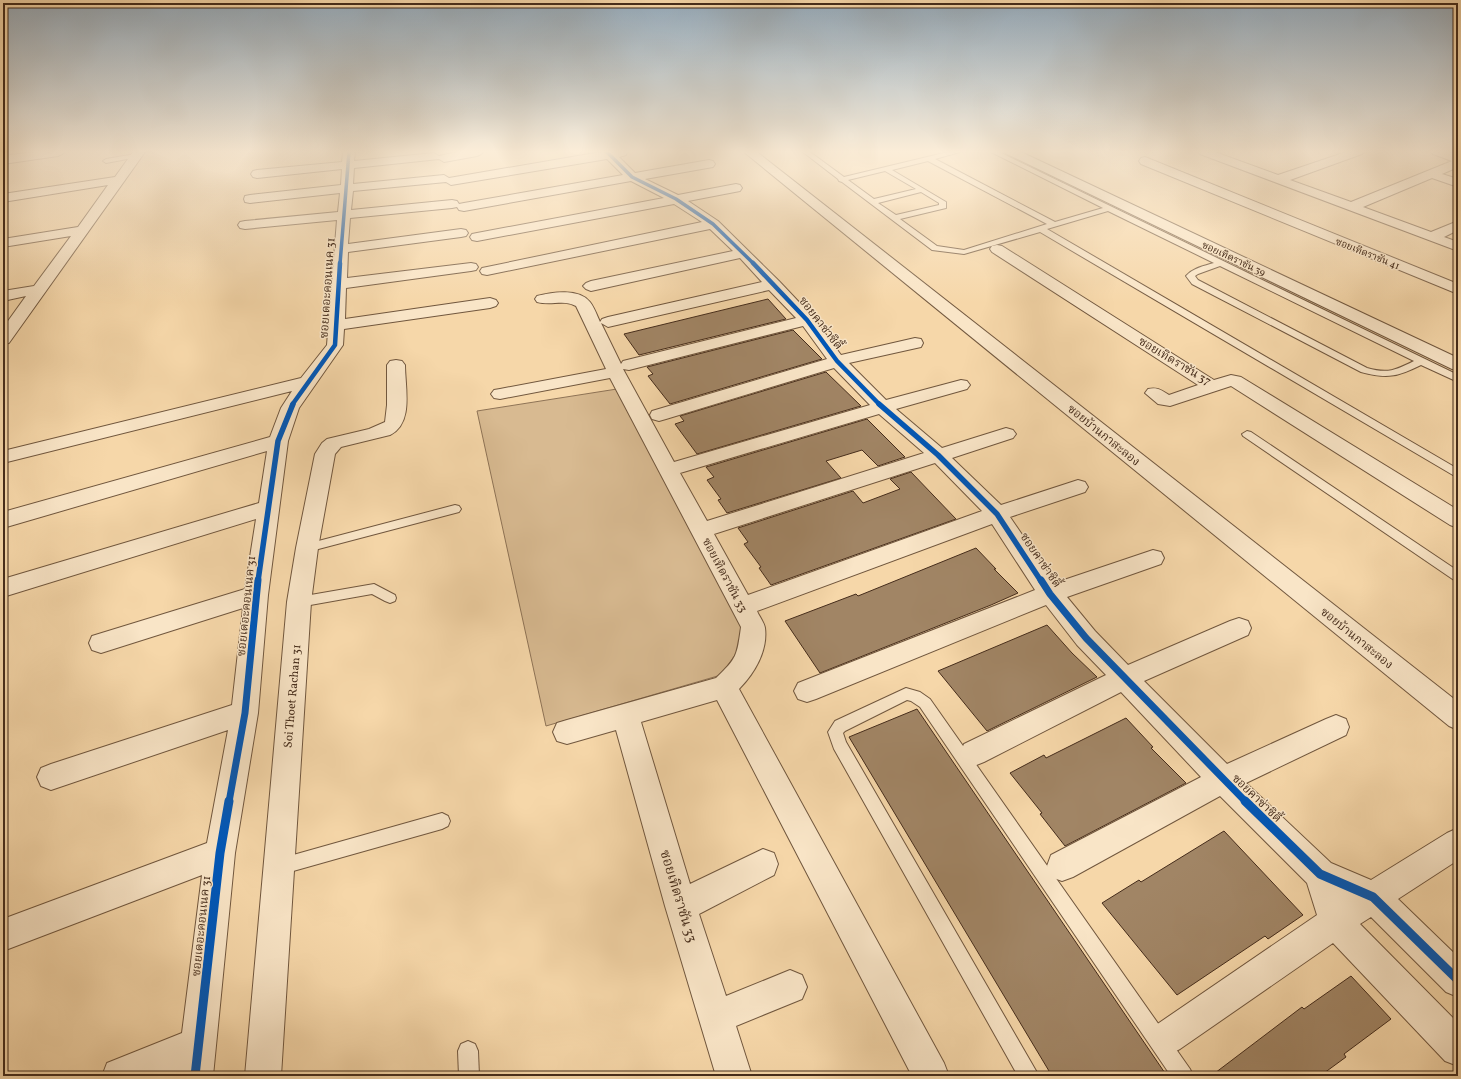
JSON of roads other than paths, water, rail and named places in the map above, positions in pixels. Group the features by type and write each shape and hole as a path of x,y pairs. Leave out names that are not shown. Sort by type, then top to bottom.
{"street":[{"path":"3,339 102,202"},
{"name":"ซอยเดอะคอนเนค 31","path":"197,1060 220,853 245,713 256,596 278,441 290,408 307,382 335,345 345,202"},
{"path":"245,225 475,202"},
{"path":"477,237 658,202"},
{"name":"ซอยคาซ่าซิตี้","path":"681,202 713,224 743,253 808,320 837,361 882,406 938,455 997,514 1050,594 1086,638 1224,780 1320,874 1373,898 1458,980"},
{"name":"ซอยบ้านกาสะลอง","path":"813,202 1458,718"},
{"name":"ซอยเทิดราชัน 39","path":"1117,202 1458,365"},
{"name":"ซอยเทิดราชัน 41","path":"1246,202 1458,289"},
{"path":"1338,202 1458,247"},
{"path":"1351,207 1362,202"},
{"path":"487,270 713,224"},
{"path":"1432,237 1458,225"},
{"path":"3,243 83,230"},
{"path":"341,249 461,234"},
{"name":"ซอยเทิดราชัน 37","path":"997,249 1212,386 1231,380 1235,381 1458,520"},
{"path":"591,286 743,253"},
{"path":"339,284 471,267"},
{"path":"608,322 774,284"},
{"path":"3,296 40,290"},
{"name":"ซอยเทิดราชัน 33","path":"543,299 571,297 583,303 623,369 668,470 753,627 750,654 739,672 724,687 567,732"},
{"path":"337,325 490,303"},
{"path":"500,394 623,369 808,320"},
{"path":"659,415 837,361 915,343"},
{"name":"Soi Thoet Rachan 31","path":"263,1076 299,602 307,548 325,454 329,447 334,443 377,434 390,428 394,424 396,415 396,365"},
{"path":"3,457 307,382"},
{"path":"681,467 882,406 961,385"},
{"path":"1154,393 1164,400 1170,401 1212,386"},
{"path":"714,527 1006,434"},
{"path":"3,520 278,441"},
{"path":"756,602 997,514 1078,487"},
{"path":"3,588 268,508"},
{"path":"807,691 1050,594 1153,558"},
{"path":"101,643 256,596"},
{"path":"974,753 1125,678 1240,628"},
{"path":"724,687 931,1076"},
{"path":"51,777 245,713"},
{"name":"ซอยเทิดราชัน 33","path":"626,716 681,906 734,1076"},
{"path":"1062,866 1224,780 1336,727"},
{"path":"1168,1037 1335,922 1458,843"},
{"path":"3,935 220,853"},
{"path":"681,906 763,864"},
{"name":"ซอยคาซ่าซิตี้","path":"1320,874 1335,922 1458,1048"},
{"path":"716,1017 790,987"},
{"path":"120,1076 197,1060"}],"lane":[{"path":"872,202 935,248 964,252 1110,208"},
{"path":"894,218 943,206 942,202"},
{"path":"1011,202 1054,225"},
{"path":"1098,202 1458,379"},
{"path":"1041,229 1458,474"},
{"path":"1221,263 1195,272 1190,276 1195,282 1364,370 1380,375 1394,375 1421,361"},
{"path":"1247,434 1458,576"},
{"path":"307,548 455,509"},
{"path":"299,602 374,589 390,598"},
{"path":"1029,1076 839,744 835,732 840,726 906,694 915,696 925,703 1183,1076"},
{"path":"278,867 442,821"},
{"path":"468,1052 469,1076"}]}
